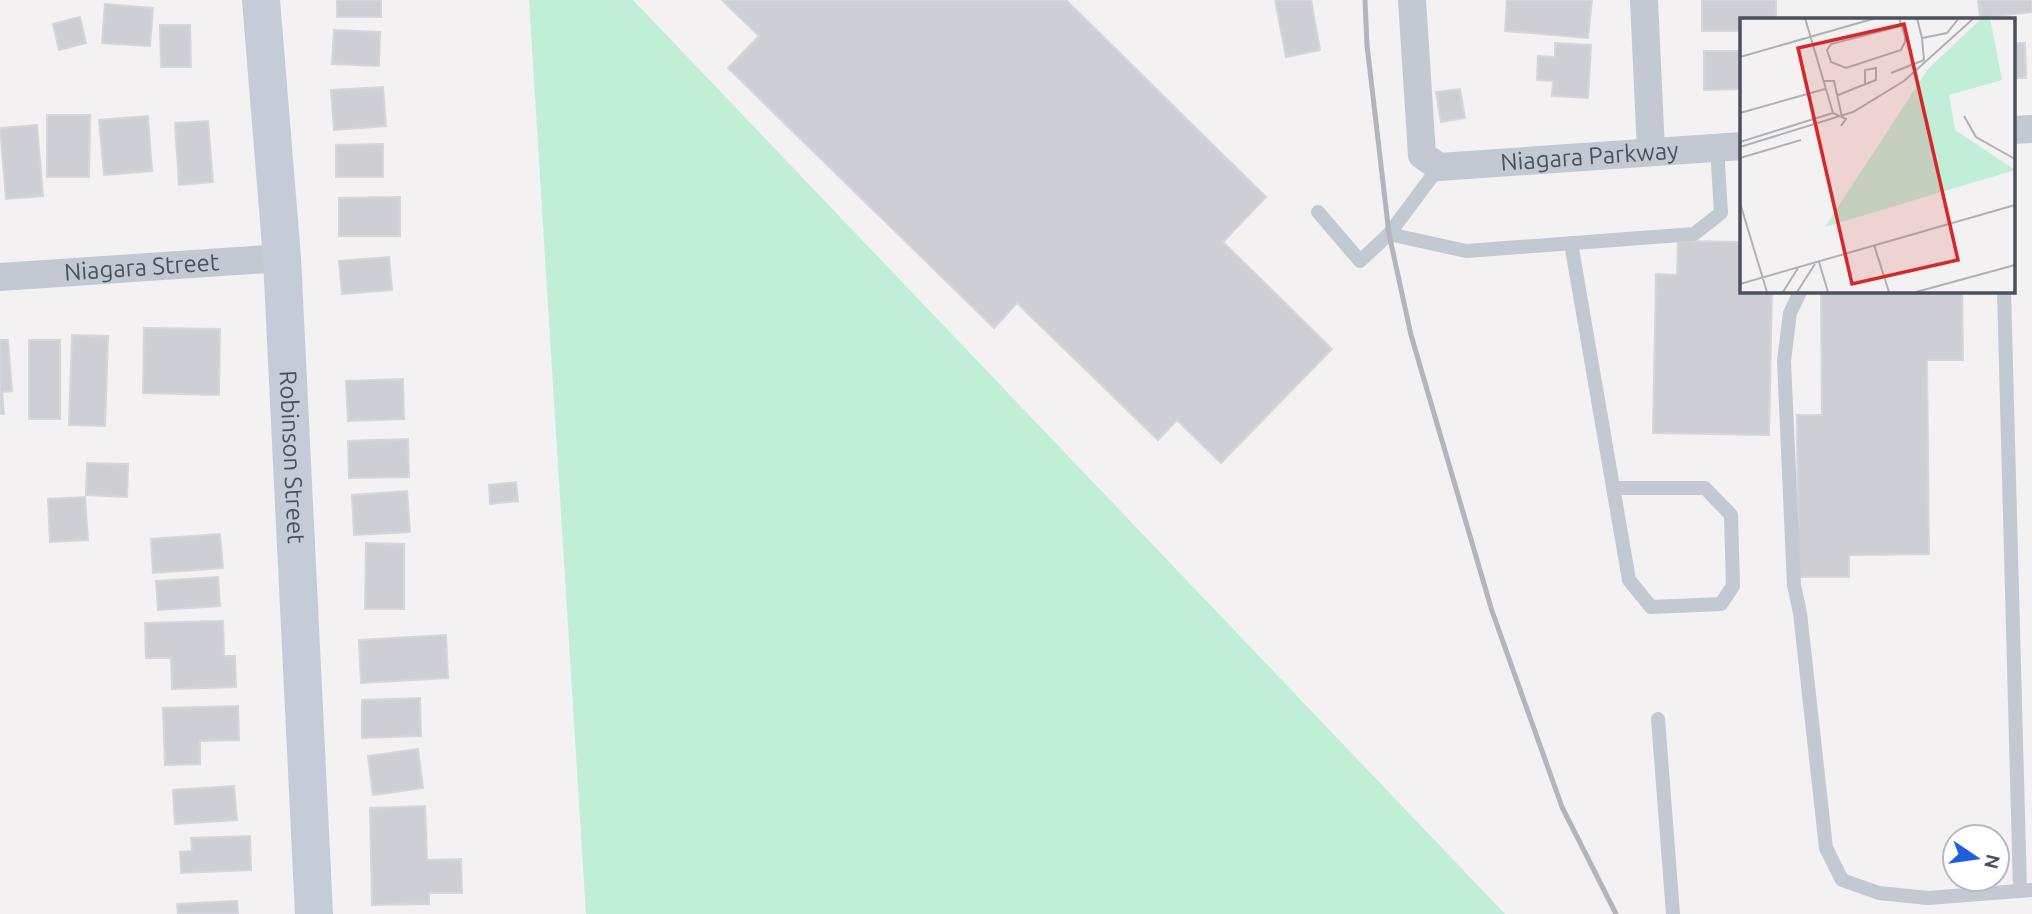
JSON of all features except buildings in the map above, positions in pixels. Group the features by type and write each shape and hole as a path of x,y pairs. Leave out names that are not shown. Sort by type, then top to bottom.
{"street":[{"name":"Robinson Street","path":"261,0 282,258 314,914"},
{"path":"1412,0 1422,155 1439,167"},
{"path":"1644,0 1651,151"},
{"path":"2014,130 2032,129"},
{"name":"Niagara Parkway","path":"1439,167 1729,146"},
{"name":"Niagara Street","path":"0,277 282,258"}],"lane":[{"path":"1390,234 1466,251 1694,234 1721,213 1729,146"},
{"path":"1318,212 1360,261 1390,234 1439,167"},
{"path":"1571,243 1613,488 1629,580 1651,607 1721,604 1733,586 1731,516 1706,488 1613,488"},
{"path":"1800,292 1790,313 1784,361 1794,585 1800,613 1826,848 1842,880 1879,893 1928,898 2026,891 2004,292"},
{"path":"1658,719 1672,914"}],"green space":[{"path":"529,0 633,0 1505,914 586,914"}],"railway":[{"path":"1365,0 1367,45 1389,234 1411,335 1492,611 1562,807 1616,914"}]}
